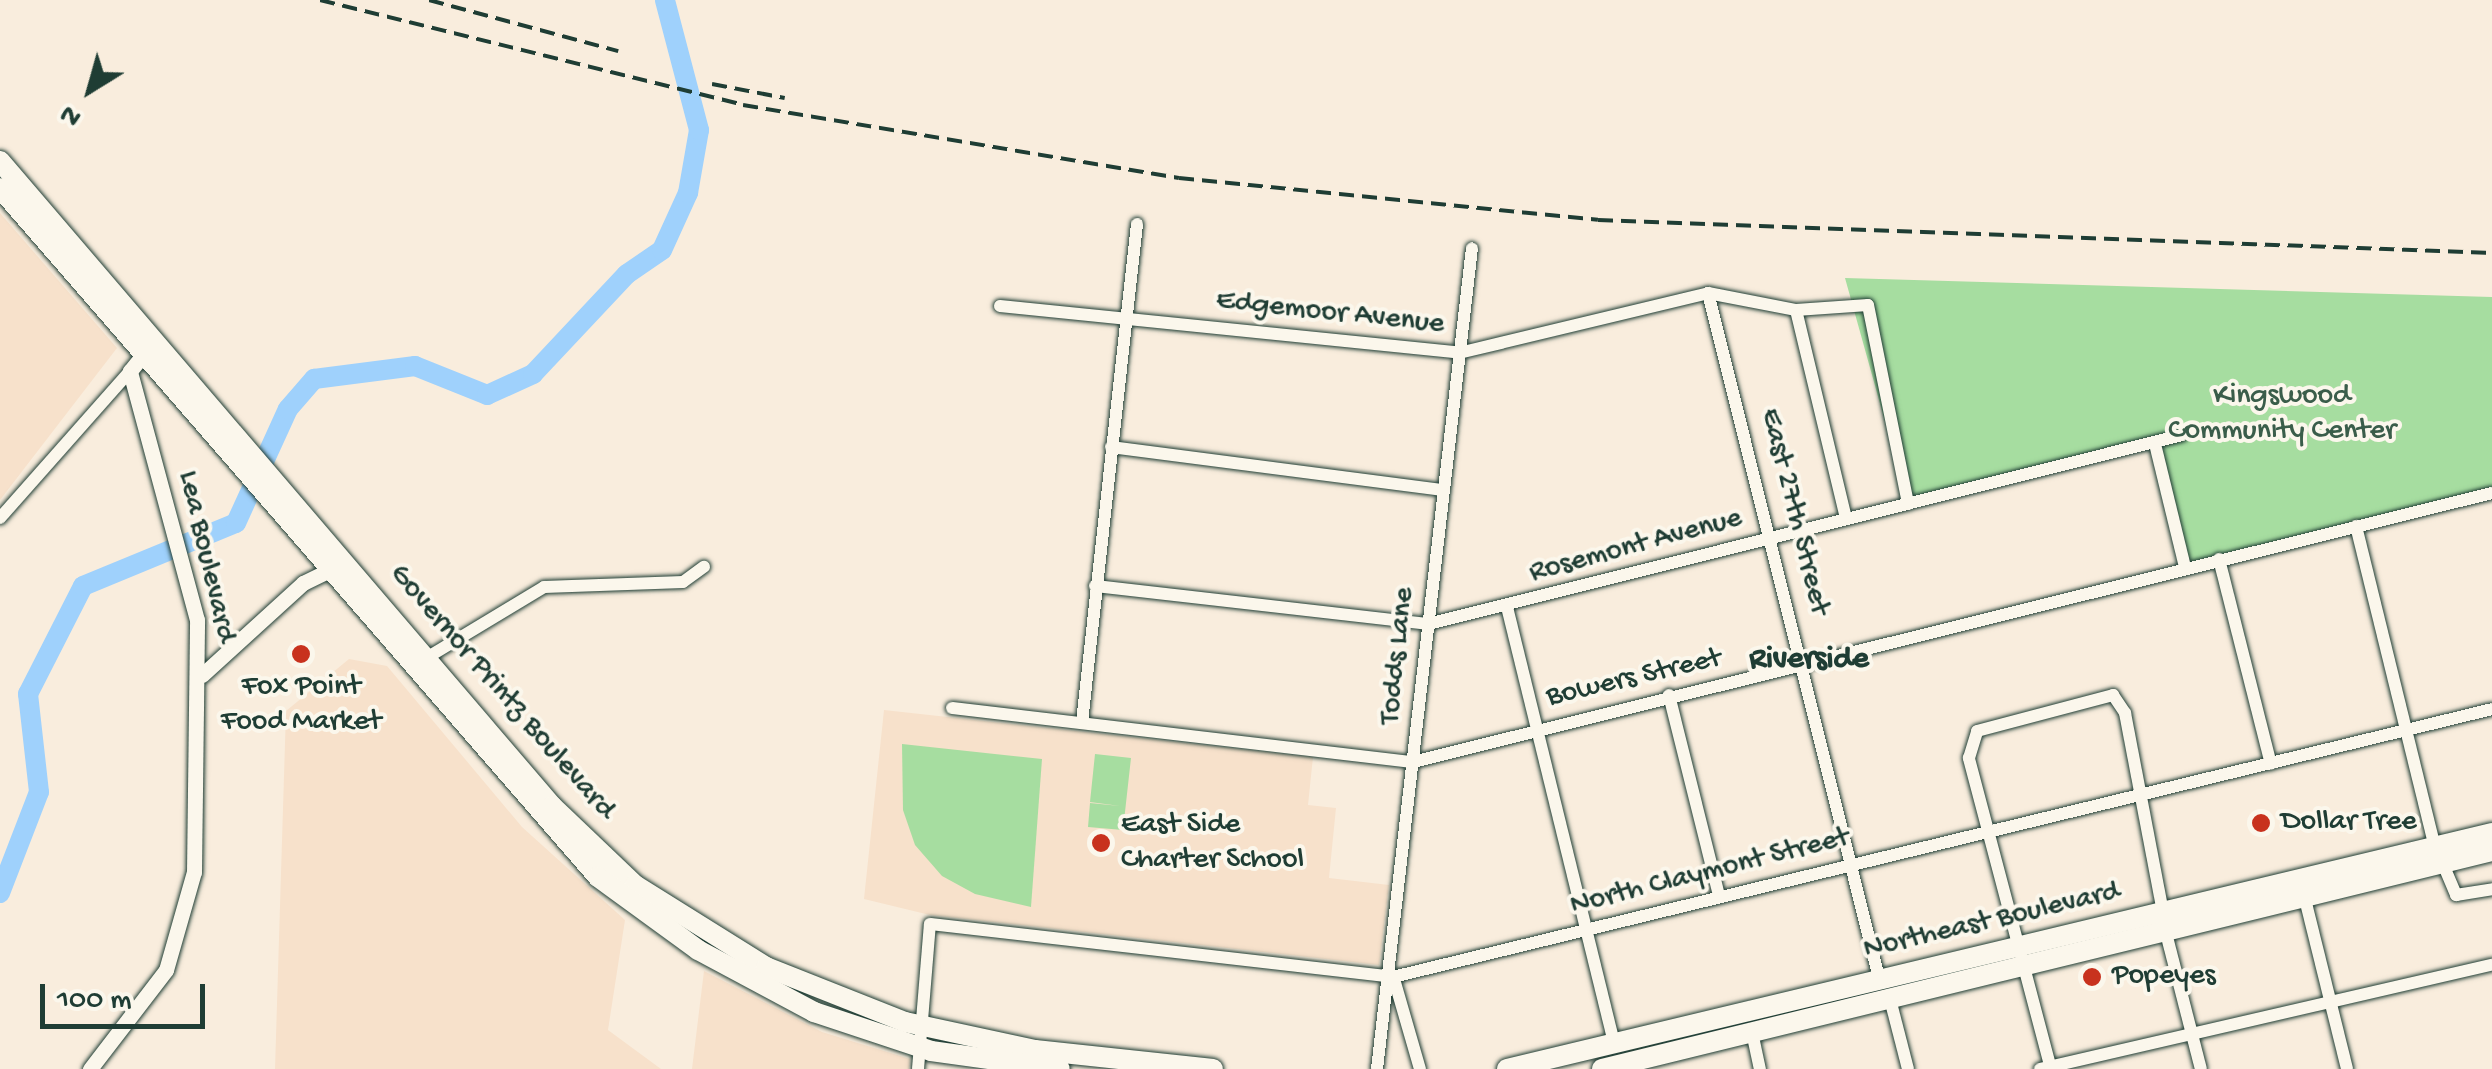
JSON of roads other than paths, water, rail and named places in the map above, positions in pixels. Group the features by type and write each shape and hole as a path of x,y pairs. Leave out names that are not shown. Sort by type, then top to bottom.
{"main road":[{"name":"Governor Printz Boulevard","path":"0,162 60,226 252,461 332,569 394,641 421,661"},
{"path":"0,174 60,226"},
{"name":"Governor Printz Boulevard","path":"0,188 146,351 252,461"},
{"name":"Governor Printz Boulevard","path":"269,482 368,585 421,661 552,806 635,885 782,975 922,1037 1037,1062 1213,1069"},
{"path":"332,569 368,585"},
{"name":"Northeast Boulevard","path":"1507,1069 2023,944 2331,893 2424,862 2492,833"},
{"name":"Northeast Boulevard","path":"1602,1069 2027,966 2164,923 2439,856 2492,851"},
{"path":"1752,1032 1762,1018 1858,984"},
{"path":"1037,1062 1060,1069"}],"street":[{"path":"1082,722 1137,224"},
{"name":"Todds Lane","path":"1377,1069 1393,977 1413,762 1472,248"},
{"path":"1708,293 1796,310 1868,305 1908,504"},
{"name":"Edgemoor Avenue","path":"1000,306 1459,352 1708,293"},
{"name":"East 27th Street","path":"1708,293 1774,536 1880,978"},
{"path":"1796,310 1846,520"},
{"path":"0,518 146,351"},
{"name":"Lea Boulevard","path":"130,370 186,579 202,675"},
{"name":"Rosemont Avenue","path":"1095,586 1428,624 2155,444 2182,434"},
{"path":"2155,444 2185,567"},
{"path":"1112,446 1443,490"},
{"name":"Bowers Street","path":"952,708 1413,762 1539,727 2492,493"},
{"path":"2356,526 2439,856 2456,895 2492,889"},
{"path":"2219,559 2270,764"},
{"path":"421,661 544,587 683,582 704,567"},
{"name":"Lea Boulevard","path":"202,675 303,583 332,569"},
{"path":"1507,607 1591,928 1614,1044"},
{"path":"90,1069 166,970 186,918 202,675"},
{"path":"2201,1069 2194,1038 2164,923 2135,799 2125,713 2112,694 1978,731 1969,758 2023,944 2047,1068 2194,1038 2492,965"},
{"path":"1669,695 1719,896"},
{"name":"North Claymont Street","path":"922,1037 930,924 1393,977 1989,828 2135,799 2492,709"},
{"path":"2305,899 2347,1069"},
{"path":"1393,977 1420,1069"},
{"path":"1890,999 1908,1069"},
{"path":"1752,1032 1760,1069"},
{"path":"918,1069 922,1037"}],"waterway":[{"path":"0,893 39,792 28,694 83,586 236,523 288,409 314,379 415,366 487,395 533,374 627,274 662,250 688,193 699,130 665,0"}],"railway":[{"path":"320,0 743,105 1179,178 1598,220 2492,253"},
{"path":"429,0 618,51"},
{"path":"712,84 785,98"}],"place":[{"name":"Fox Point Food Market","path":"301,654"},
{"name":"Dollar Tree","path":"2261,823"},
{"name":"East Side Charter School","path":"1101,843"},
{"name":"Popeyes","path":"2092,977"}],"district":[{"name":"Riverside","path":"1809,660"}],"park label":[{"name":"Kingswood Community Center","path":"2282,414"}]}
